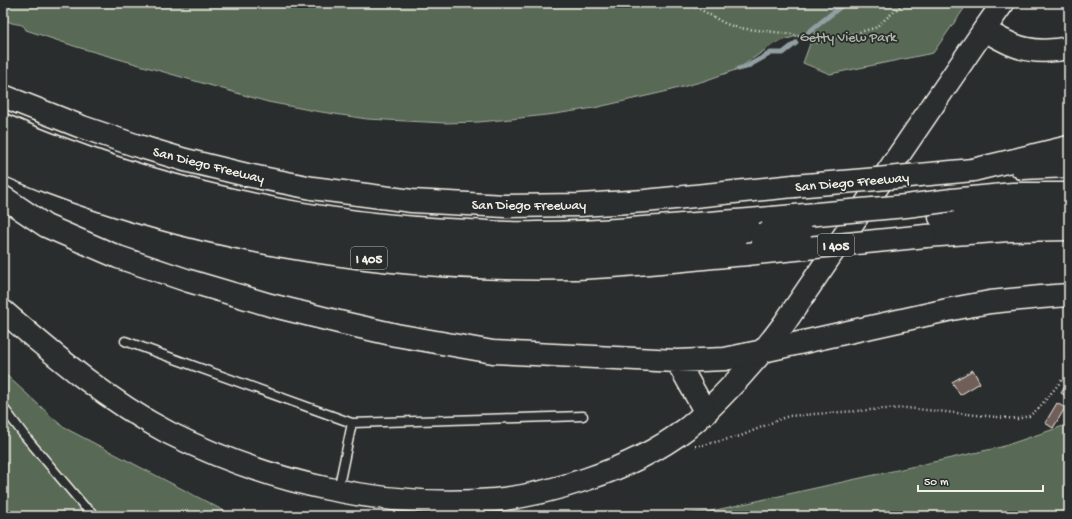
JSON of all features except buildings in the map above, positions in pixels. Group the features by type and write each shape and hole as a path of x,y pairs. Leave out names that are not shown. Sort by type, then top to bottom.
{"main road":[{"path":"3,311 93,385 130,410 169,432 205,449 241,464 281,477 314,486 384,498 430,501 496,499 532,494 565,486 629,464 659,447 687,429 706,413 738,380 764,351 802,298 1003,3"},
{"path":"984,30 1012,45 1030,50 1045,51 1069,48"},
{"name":"San Diego Freeway","path":"3,96 82,127 134,145 185,160 247,175 312,188 412,201 505,206 580,205 645,201 973,170 1069,166"},
{"path":"3,126 74,153 156,181 224,198 291,212 361,223 432,230 535,233 630,229 766,227"},
{"path":"3,144 30,156 87,176 189,207 281,226 377,240 495,250 555,251 663,244 906,206 946,208 1069,209"},
{"path":"973,170 1069,147"},
{"name":"I 405","path":"3,163 48,182 106,202 164,219 232,236 289,247 358,257 433,265 504,268 570,268 648,263 926,236 1008,230 1069,229"},
{"path":"946,208 1012,194 1069,194"},
{"path":"3,197 46,226 118,257 189,281 270,305 396,335 493,352 677,361 725,359 959,307 997,301 1069,295"},
{"path":"677,361 706,413"}],"lane":[{"path":"125,341 352,423 583,416"},
{"path":"3,407 24,435 84,506 96,516"},
{"path":"338,490 352,423"}],"path":[{"path":"689,3 726,24 739,28 792,34 816,43 875,28 904,3"},
{"path":"720,441 741,436 780,418 789,416 906,408 1017,419 1029,416 1038,409 1062,380"}],"green space":[{"name":"Getty View Park","path":"3,3 968,3 933,53 830,74 803,63 815,30 775,43 738,69 704,81 664,92 594,108 555,114 479,122 445,123 367,119 268,102 77,47 26,30 22,25 3,19"},
{"path":"3,372 63,427 234,516 3,516"},
{"path":"1069,424 1069,516 651,516 707,512 1001,447"}],"waterway":[{"path":"809,32 845,3"},
{"path":"738,69 746,67 771,53 783,53 796,43"}]}
